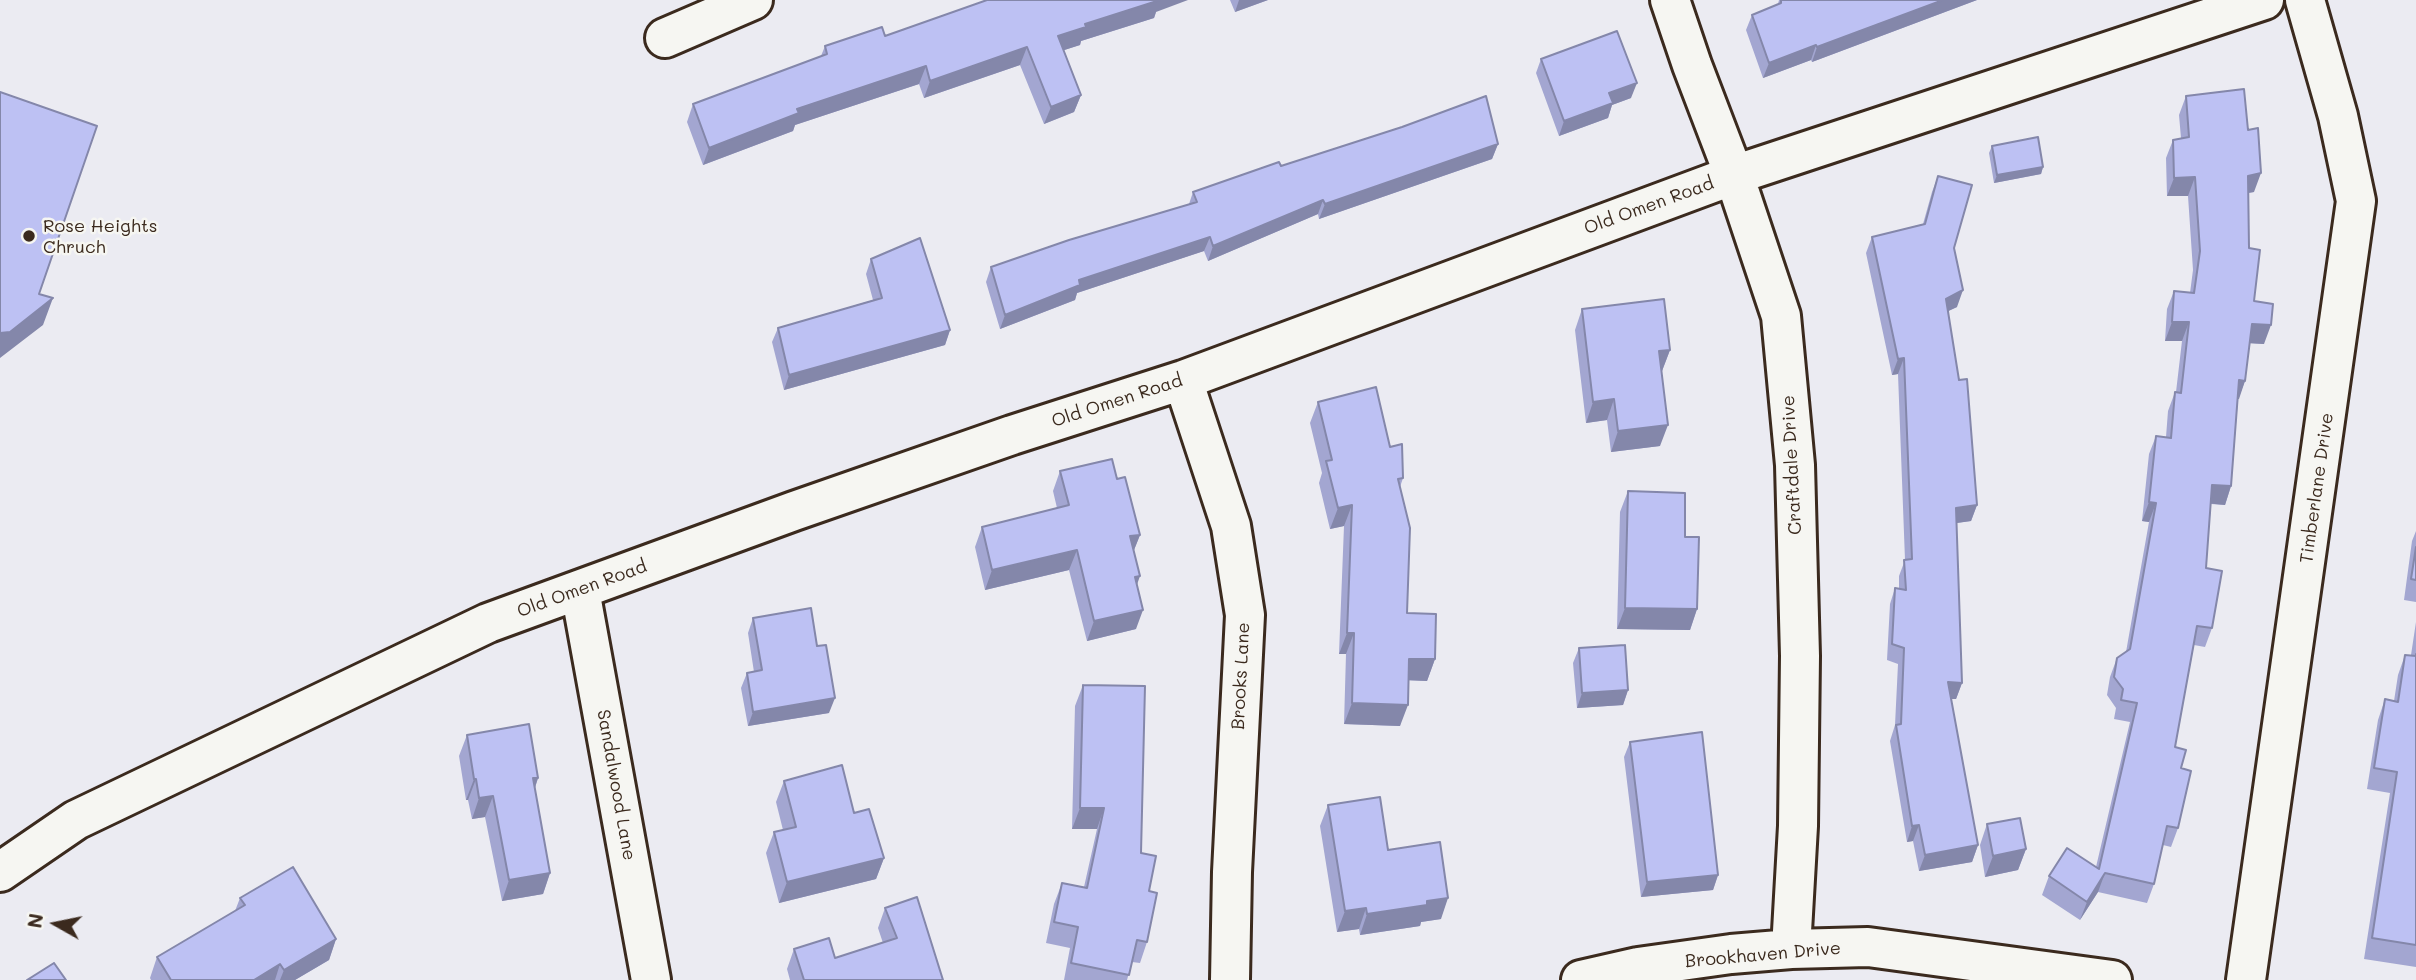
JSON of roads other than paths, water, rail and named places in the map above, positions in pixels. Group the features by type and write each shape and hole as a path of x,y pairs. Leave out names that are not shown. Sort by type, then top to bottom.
{"street":[{"path":"665,37 752,0"},
{"name":"Craftdale Drive","path":"1670,0 1734,174 1781,316 1794,465 1800,670 1798,826 1791,948"},
{"name":"Old Omen Road","path":"0,872 76,820 488,623 794,511 1012,435 1182,380 1734,174 2264,0"},
{"name":"Timberlane Drive","path":"2246,980 2356,201 2338,116 2305,0"},
{"name":"Brooks Lane","path":"1182,380 1231,526 1245,615 1232,872 1230,980"},
{"name":"Sandalwood Lane","path":"580,590 651,980"},
{"name":"Brookhaven Drive","path":"1581,980 1639,967 1791,948 1868,947 2112,980"}],"place":[{"name":"Rose Heights Chruch","path":"29,236"}]}
